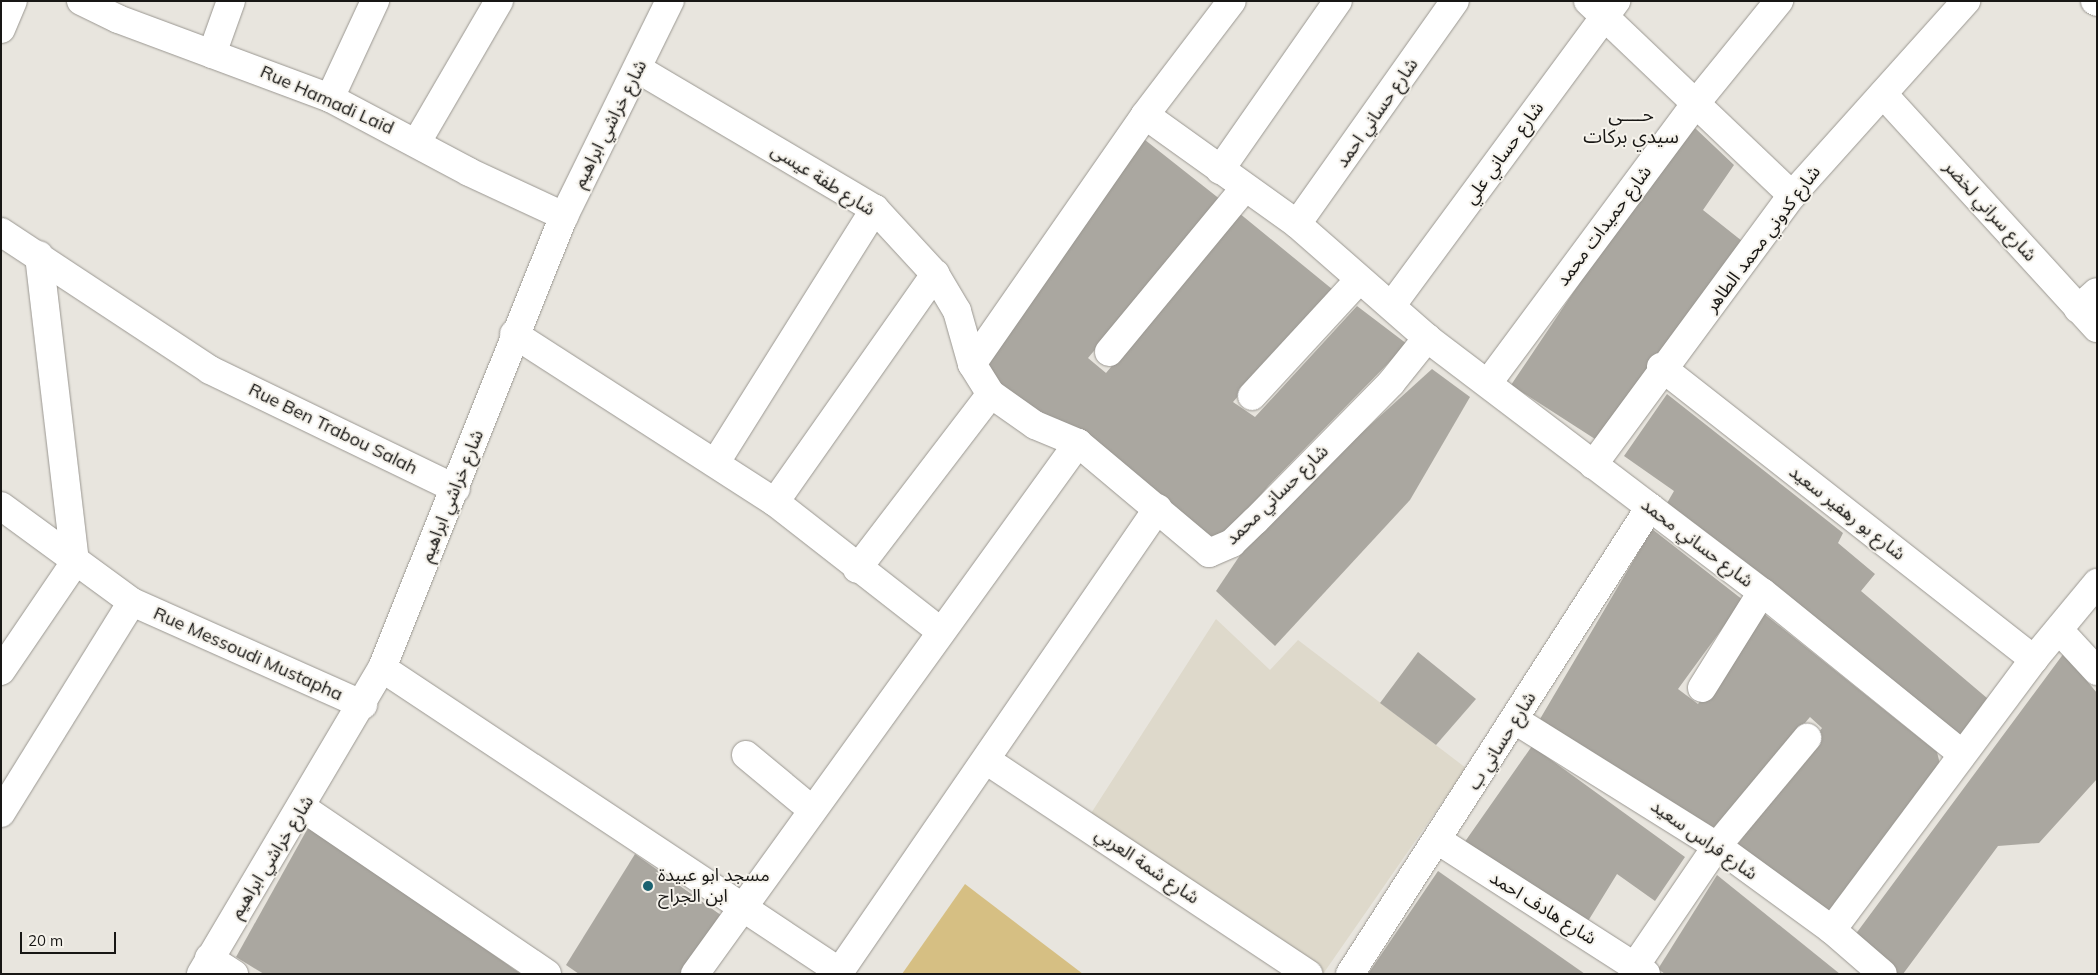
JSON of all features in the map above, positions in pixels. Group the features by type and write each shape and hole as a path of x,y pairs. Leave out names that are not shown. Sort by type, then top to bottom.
{"street":[{"path":"1,29 13,1"},
{"name":"Rue Hamadi Laid","path":"82,1 212,54 330,98 564,216"},
{"path":"212,54 231,1"},
{"path":"330,98 375,1"},
{"path":"417,142 499,1"},
{"name":"شارع خراشي ابراهيم","path":"205,966 303,808 363,705 382,668 456,489 514,334 564,216 670,1"},
{"path":"972,364 1145,115 1232,1"},
{"path":"1220,170 1338,1"},
{"name":"شارع حساني احمد","path":"1296,224 1455,1"},
{"name":"شارع حميدات محمد","path":"1488,383 1696,103 1779,1"},
{"name":"شارع كدوني محمد الطاهر","path":"1593,465 1661,367 1704,317 1792,195 1966,1"},
{"path":"1603,6 1696,103 1792,195"},
{"name":"شارع حساني علي","path":"1392,305 1603,6"},
{"name":"شارع طفة عيسى","path":"638,69 875,209 935,274 957,311 972,364"},
{"name":"شارع سراني لخضر","path":"1883,94 2091,310"},
{"name":"شارع حساني محمد","path":"1145,115 1244,189 1296,224 1360,280 1392,305 1427,338 1762,592 1962,754"},
{"path":"1109,352 1244,189"},
{"path":"716,462 875,209"},
{"name":"Rue Ben Trabou Salah","path":"1,232 210,370 456,489"},
{"path":"1,671 75,562 38,255"},
{"path":"774,502 935,274"},
{"path":"1252,396 1360,280"},
{"path":"514,334 716,462 774,502 857,569 940,630"},
{"name":"شارع حساني محمد","path":"972,364 991,394 1035,425 1078,443 1158,508 1200,549 1209,553 1232,543 1391,383 1427,338"},
{"name":"شارع بو رهفير سعيد","path":"1661,367 2034,659"},
{"path":"857,569 991,394"},
{"path":"695,974 744,910 810,809 1078,443"},
{"name":"Rue Messoudi Mustapha","path":"1,506 132,602 363,705"},
{"name":"شارع حساني ب","path":"1350,974 1439,841 1650,507"},
{"path":"382,668 839,973 1158,508"},
{"path":"1832,930 2034,659 2097,583"},
{"path":"1702,688 1762,592"},
{"path":"1,813 132,602"},
{"path":"2058,630 2097,671"},
{"name":"شارع فراس سعيد","path":"1515,720 1717,846 1832,930 1884,974"},
{"path":"1640,970 1717,846 1807,738"},
{"path":"746,755 810,809"},
{"name":"شارع شمة العربي","path":"986,760 1308,974"},
{"path":"303,808 547,974"},
{"name":"شارع هادف احمد","path":"1439,841 1640,970"},
{"path":"205,966 234,974"}],"shaded area":[{"path":"1216,619 1270,670 1298,640 1466,768 1323,974 1088,818"},
{"path":"965,884 1083,974 902,974"}],"building":[{"path":"1695,128 1734,165 1703,210 1742,241 1595,439 1511,385 1589,269"},
{"path":"1140,136 1221,200 1088,358 1106,373 1239,213 1332,289 1233,402 1255,417 1357,306 1407,344 1269,485 1216,549 975,365"},
{"path":"1432,369 1470,397 1410,500 1275,646 1216,591 1261,524"},
{"path":"1667,394 1843,533 1838,543 1875,574 1861,591 1994,704 1961,744 1663,510 1674,491 1624,456"},
{"path":"1652,529 1743,600 1678,689 1698,704 1762,612 1937,752 1943,776 1831,921 1735,848 1822,728 1810,717 1710,835 1540,719"},
{"path":"1418,652 1476,699 1436,745 1380,703"},
{"path":"2064,653 2097,693 2097,779 2039,843 1998,846 1903,974 1895,974 1852,939"},
{"path":"1532,746 1685,857 1655,901 1617,874 1585,926 1464,843"},
{"path":"309,826 521,974 264,974 236,957"},
{"name":"مسجد ابو عبيدة ابن الجراح","path":"635,854 725,918 688,974 579,974 566,965"},
{"path":"1438,871 1585,974 1368,974"},
{"path":"1717,875 1840,974 1665,974 1658,969"}],"place":[{"name":"مسجد ابو عبيدة ابن الجراح","path":"648,886"}],"district":[{"name":"حــــي سيدي بركات","path":"1631,126"}]}
